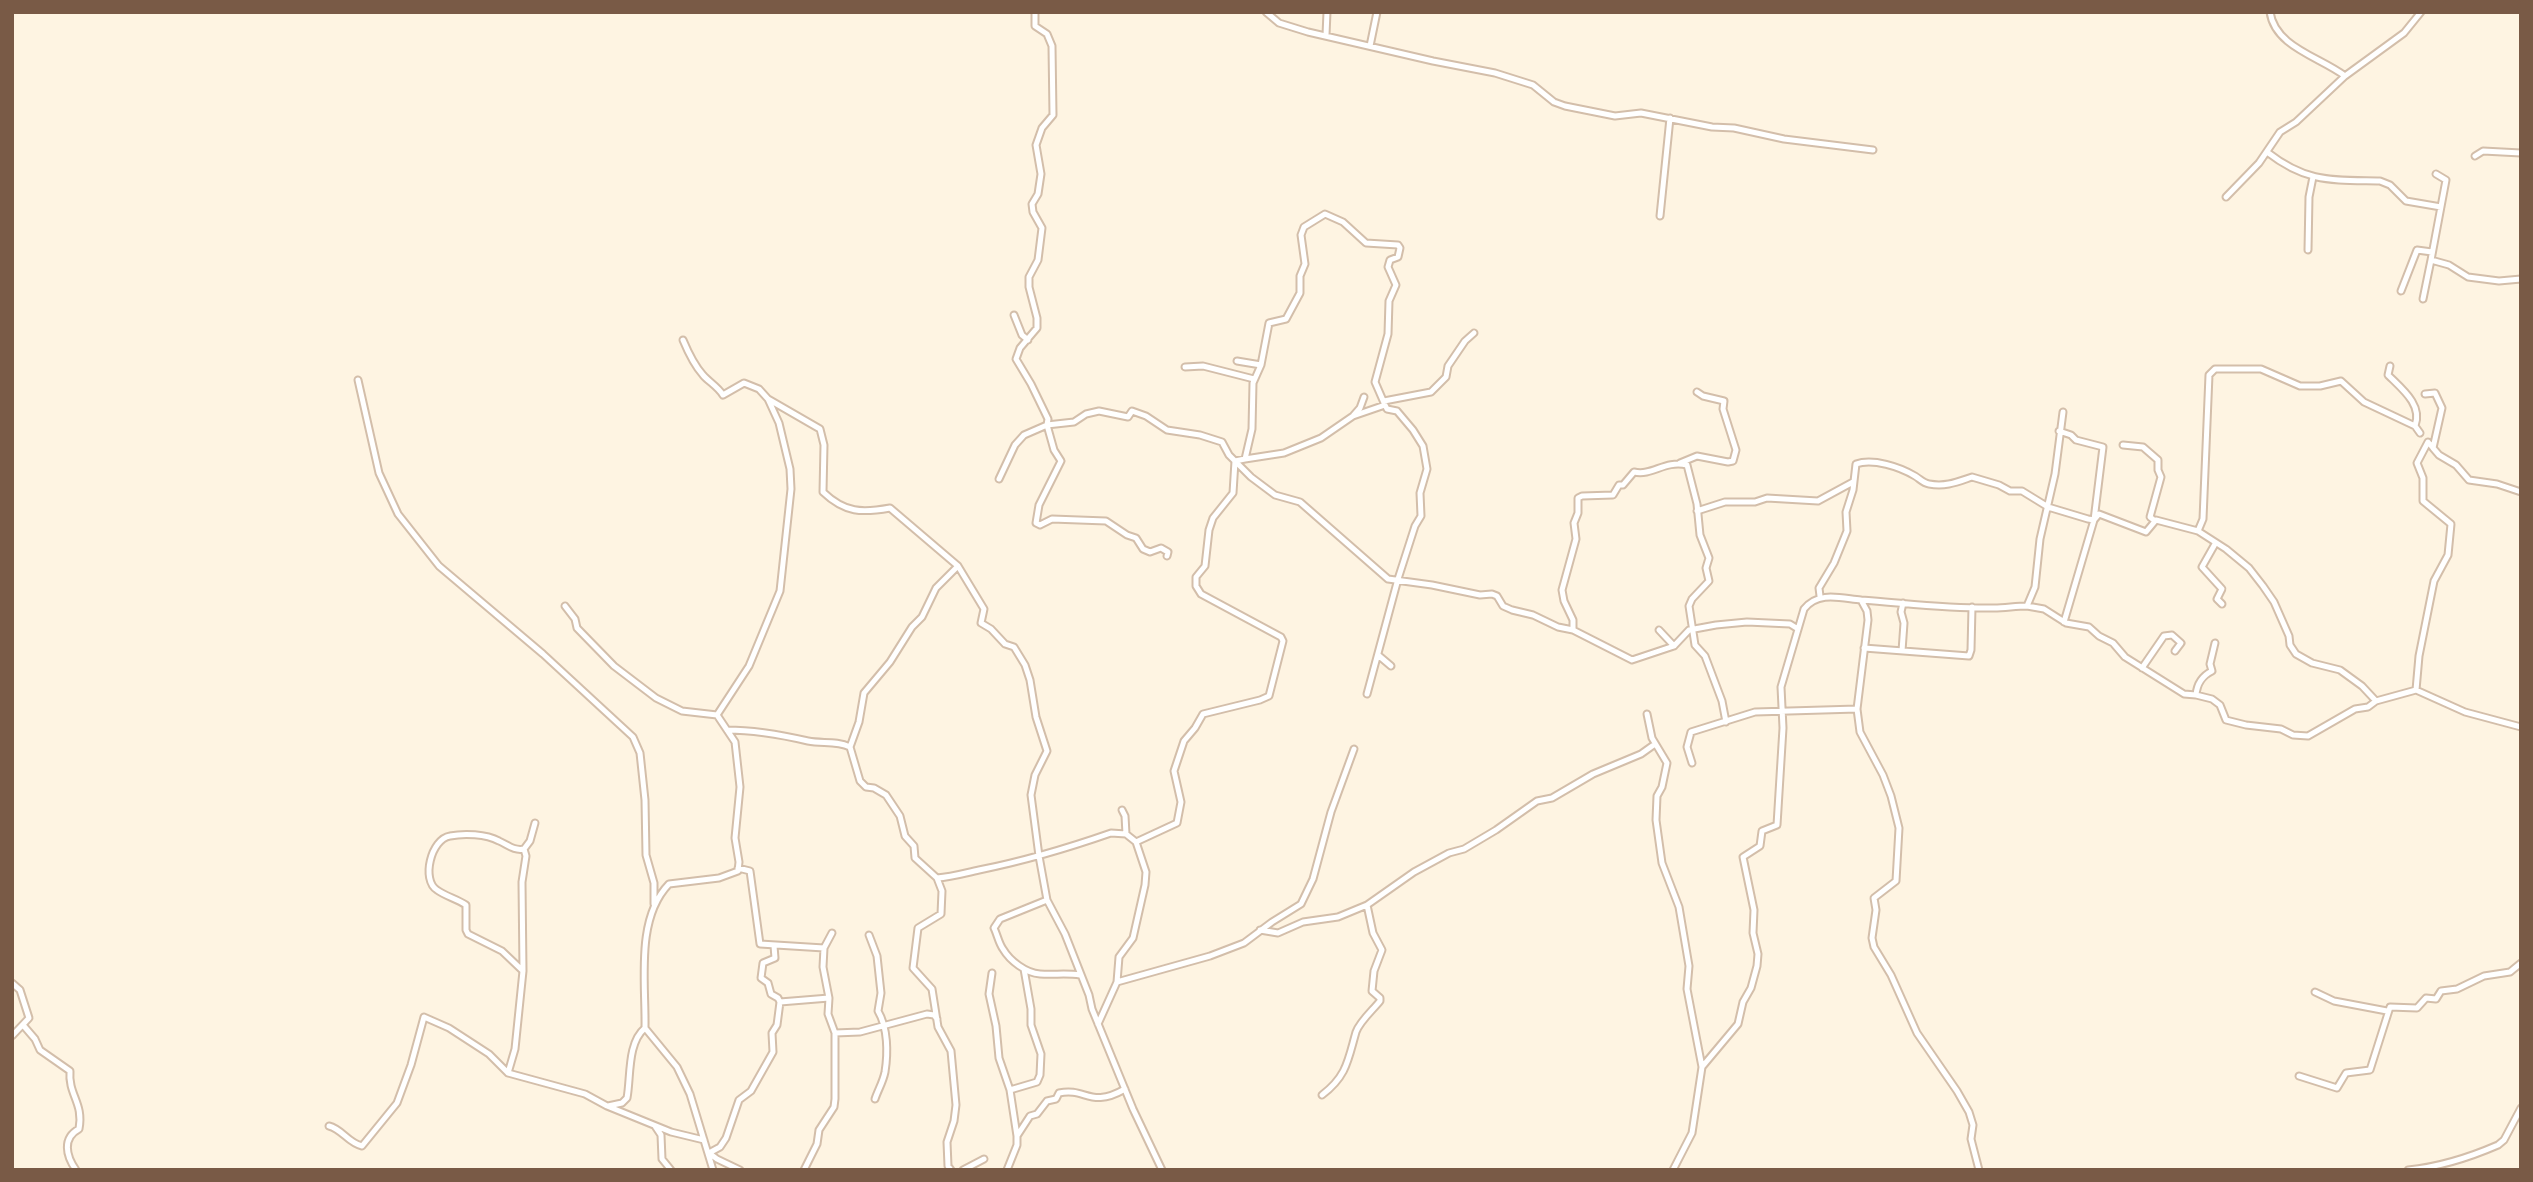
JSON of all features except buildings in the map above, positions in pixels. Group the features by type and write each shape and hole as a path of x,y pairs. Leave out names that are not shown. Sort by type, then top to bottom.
{"street":[{"path":"1035,12 1035,26 1047,34 1052,46 1053,115 1039,133 1036,145 1041,174 1038,194 1032,204 1033,212 1042,228 1038,260 1029,277 1029,287 1037,328 1018,351 1016,359 1041,402 1048,419 1047,425 1054,450 1061,461 1039,505 1036,523 1040,525 1052,519 1106,522 1136,538 1143,549 1150,552 1161,548 1168,552 1167,556"},
{"path":"1266,12 1279,23 1433,61 1495,73 1533,85 1554,102 1565,106 1615,116 1641,113 1784,139 1873,150"},
{"path":"1326,35 1327,12"},
{"path":"1370,46 1377,12"},
{"path":"2270,12 2283,37 2344,76"},
{"path":"2226,197 2267,152 2280,132 2295,122 2344,76 2404,33 2421,12"},
{"path":"1660,215 1670,118"},
{"path":"2475,156 2483,151 2521,153"},
{"path":"2267,152 2289,168 2313,177 2379,181 2390,186 2404,201 2441,207"},
{"path":"2423,299 2446,178 2436,174"},
{"path":"2308,250 2309,197 2313,177"},
{"path":"1245,458 1252,429 1254,379 1261,365 1269,323 1286,319 1300,293 1300,276 1305,264 1300,236 1304,227 1325,214 1342,222 1366,243 1398,245 1398,257 1390,260 1388,267 1396,285 1389,302 1388,334 1376,382 1387,409 1397,411 1423,446 1427,469 1420,493 1421,516 1415,526 1398,579 1367,694"},
{"path":"2400,291 2417,250 2432,252"},
{"path":"2431,260 2449,265 2468,277 2499,281 2521,279"},
{"path":"1014,314 1022,335 1028,340"},
{"path":"1236,461 1284,453 1321,438 1353,416 1385,403 1431,392 1446,377 1448,366 1465,341 1474,333"},
{"path":"682,340 704,378 723,395 744,383 759,389 768,399 779,423 791,479 780,591 749,666 717,715"},
{"path":"1237,361 1261,365"},
{"path":"1185,367 1203,366 1254,379"},
{"path":"2390,366 2388,375 2409,393 2417,411 2415,426"},
{"path":"2198,531 2203,519 2208,375 2215,369 2261,369 2300,386 2320,386 2341,381 2364,402 2415,426 2420,433"},
{"path":"358,380 379,473 398,514 439,566 543,654 633,737 640,753 646,855 654,883 654,911"},
{"path":"1573,630 1573,620 1562,590 1576,539 1574,523 1578,513 1578,498 1613,495 1619,485 1623,485 1634,472 1655,471 1668,464 1680,463 1697,456 1728,462 1736,457 1723,410 1724,401 1697,392"},
{"path":"2425,394 2435,393 2442,408 2433,448"},
{"path":"1353,416 1364,397"},
{"path":"768,399 820,429 824,445 823,492 840,506 866,512 892,508 958,566 984,609 981,623 1005,644 1014,647 1026,665 1036,717 1047,751 1035,775 1031,794 1047,901 1065,934 1098,1024 1162,1170"},
{"path":"999,479 1015,445 1024,435 1047,425 1074,422 1086,414 1099,411 1124,418 1135,411 1167,430 1200,435 1222,442 1236,461 1275,495 1300,502 1316,519 1331,527 1388,579 1480,595 1492,594 1497,596 1503,606 1573,630 1632,660 1674,646 1692,629 1747,622 1790,624 1798,629"},
{"path":"2027,606 2035,587 2040,539 2055,474 2063,412"},
{"path":"2059,431 2076,440 2103,447 2094,520 2064,622"},
{"path":"2416,690 2418,656 2434,581 2448,555 2451,524 2423,500 2423,478 2417,463 2428,442 2439,455 2456,465 2469,480 2497,484 2521,492"},
{"path":"2123,445 2143,447 2158,460 2161,477 2150,517 2155,521 2198,531 2226,549 2249,568 2274,602 2296,654 2312,663 2340,670 2362,686 2376,701"},
{"path":"1136,842 1177,823 1181,802 1174,771 1184,741 1203,714 1260,701 1269,696 1278,664 1283,640 1281,637 1201,594 1196,586 1196,577 1205,566 1213,517 1233,493 1236,461"},
{"path":"1680,463 1687,465 1701,540 1709,558 1706,568 1709,581 1689,606 1692,629 1695,645 1705,656 1722,701 1726,722"},
{"path":"1820,596 1819,588 1834,563 1847,531 1846,512 1853,490 1856,464 1872,463 1898,468 1926,484 1945,485 1972,477 2010,491 2022,491 2048,507 2094,520"},
{"path":"1697,511 1725,502 1755,502 1767,498 1818,501 1853,482"},
{"path":"2094,520 2099,514 2146,532 2155,521"},
{"path":"2215,544 2202,567 2222,589 2217,599 2222,604"},
{"path":"951,1170 948,1166 947,1142 955,1115 952,1060 948,1041 941,1034 932,989 913,968 918,928 941,914 942,891 937,878 915,858 914,846 905,836 900,816 886,795 860,781 850,747 859,722 864,692 890,663 912,627 922,617 936,588 958,566"},
{"path":"1702,1067 1738,1024 1743,1002 1758,966 1753,933 1754,910 1743,857 1745,853 1760,846 1762,831 1777,825 1783,728 1781,687 1804,609 1810,601 1820,596 1903,603 1972,607 2027,606 2044,609 2064,622 2089,627 2113,643 2125,657 2184,694 2212,699 2220,705 2226,720 2246,726 2280,729 2293,735 2308,737 2355,709 2416,690 2465,712 2521,727"},
{"path":"1861,600 1868,620 1857,709 1860,732 1883,775 1899,828 1896,881 1874,898 1876,910 1872,939 1917,1033 1969,1112 1973,1125 1971,1139 1979,1170"},
{"path":"1902,651 1903,603"},
{"path":"565,606 578,628 614,666 640,688 682,711 717,715 735,742 740,787 736,838 738,871 719,878 669,884 662,891 645,942 645,1028 677,1067 690,1094 713,1170"},
{"path":"1864,649 1969,656 1972,607"},
{"path":"1659,630 1674,646"},
{"path":"2141,668 2164,636 2172,635 2181,643 2175,651"},
{"path":"2196,695 2199,682 2212,671 2210,664 2215,643"},
{"path":"1378,654 1391,666"},
{"path":"1692,763 1687,747 1691,732 1755,712 1857,709"},
{"path":"1647,714 1649,730 1667,763 1662,787 1657,796 1657,831 1662,863 1679,907 1689,966 1687,989 1702,1067 1692,1133 1673,1170"},
{"path":"727,730 746,730 811,742 840,742 850,747"},
{"path":"1260,930 1278,933 1303,922 1338,917 1367,905 1413,872 1449,853 1464,849 1537,801 1552,798 1593,774 1641,754 1655,744"},
{"path":"1117,982 1210,956 1244,943 1301,904 1313,879 1331,812 1354,749"},
{"path":"1122,810 1126,834"},
{"path":"523,971 502,951 468,934 466,905 436,890 430,883 429,867 433,850 443,838 485,836 518,850 524,849 530,841 535,823"},
{"path":"937,878 963,875 1039,856 1111,833 1126,834 1136,842 1146,872 1145,885 1133,938 1119,957 1117,982 1098,1024"},
{"path":"508,1073 515,1049 523,971 524,849"},
{"path":"738,868 750,871 760,944 824,948"},
{"path":"1047,901 1000,919 995,928 1003,949 1024,969 1038,974 1063,972 1080,975"},
{"path":"1322,1095 1333,1087 1345,1068 1357,1030 1380,1001 1371,991 1374,971 1382,950 1373,933 1367,905"},
{"path":"804,1170 817,1144 820,1130 834,1107 835,1033 828,1014 829,998 823,967 824,948 832,933"},
{"path":"869,935 877,956 881,993 878,1011 887,1048 885,1072 875,1099"},
{"path":"709,1153 720,1147 726,1138 739,1100 751,1091 773,1052 772,1033 777,1025 780,1002 769,992 768,983 761,978 763,963 775,958 774,946"},
{"path":"2299,1076 2337,1088 2346,1073 2370,1070 2390,1007 2417,1008 2426,998 2436,999 2441,991 2457,989 2484,976 2505,973 2521,963"},
{"path":"1010,1090 1037,1082 1040,1075 1041,1054 1031,1026 1024,969"},
{"path":"992,973 989,994 999,1058 1010,1090 1017,1136 1017,1145 1007,1170"},
{"path":"12,984 20,990 29,1018 12,1036"},
{"path":"2315,992 2334,1001 2387,1011"},
{"path":"780,1002 829,998"},
{"path":"835,1033 860,1032 927,1014 934,1015 937,1019"},
{"path":"329,1126 337,1128 362,1146 397,1103 424,1017 449,1028 489,1054 508,1073 585,1094 671,1132 704,1140"},
{"path":"23,1025 40,1050 70,1071 71,1090 81,1109 79,1129 70,1136 67,1150 76,1170"},
{"path":"607,1106 622,1103 627,1098 633,1052 640,1032 645,1028"},
{"path":"1017,1136 1030,1116 1037,1114 1047,1101 1056,1099 1059,1093 1068,1091 1091,1099 1107,1098 1125,1089"},
{"path":"2408,1170 2450,1163 2498,1145 2504,1140 2521,1108"},
{"path":"654,1124 661,1135 662,1159 671,1170"},
{"path":"709,1153 740,1170"},
{"path":"963,1170 984,1160"}]}
